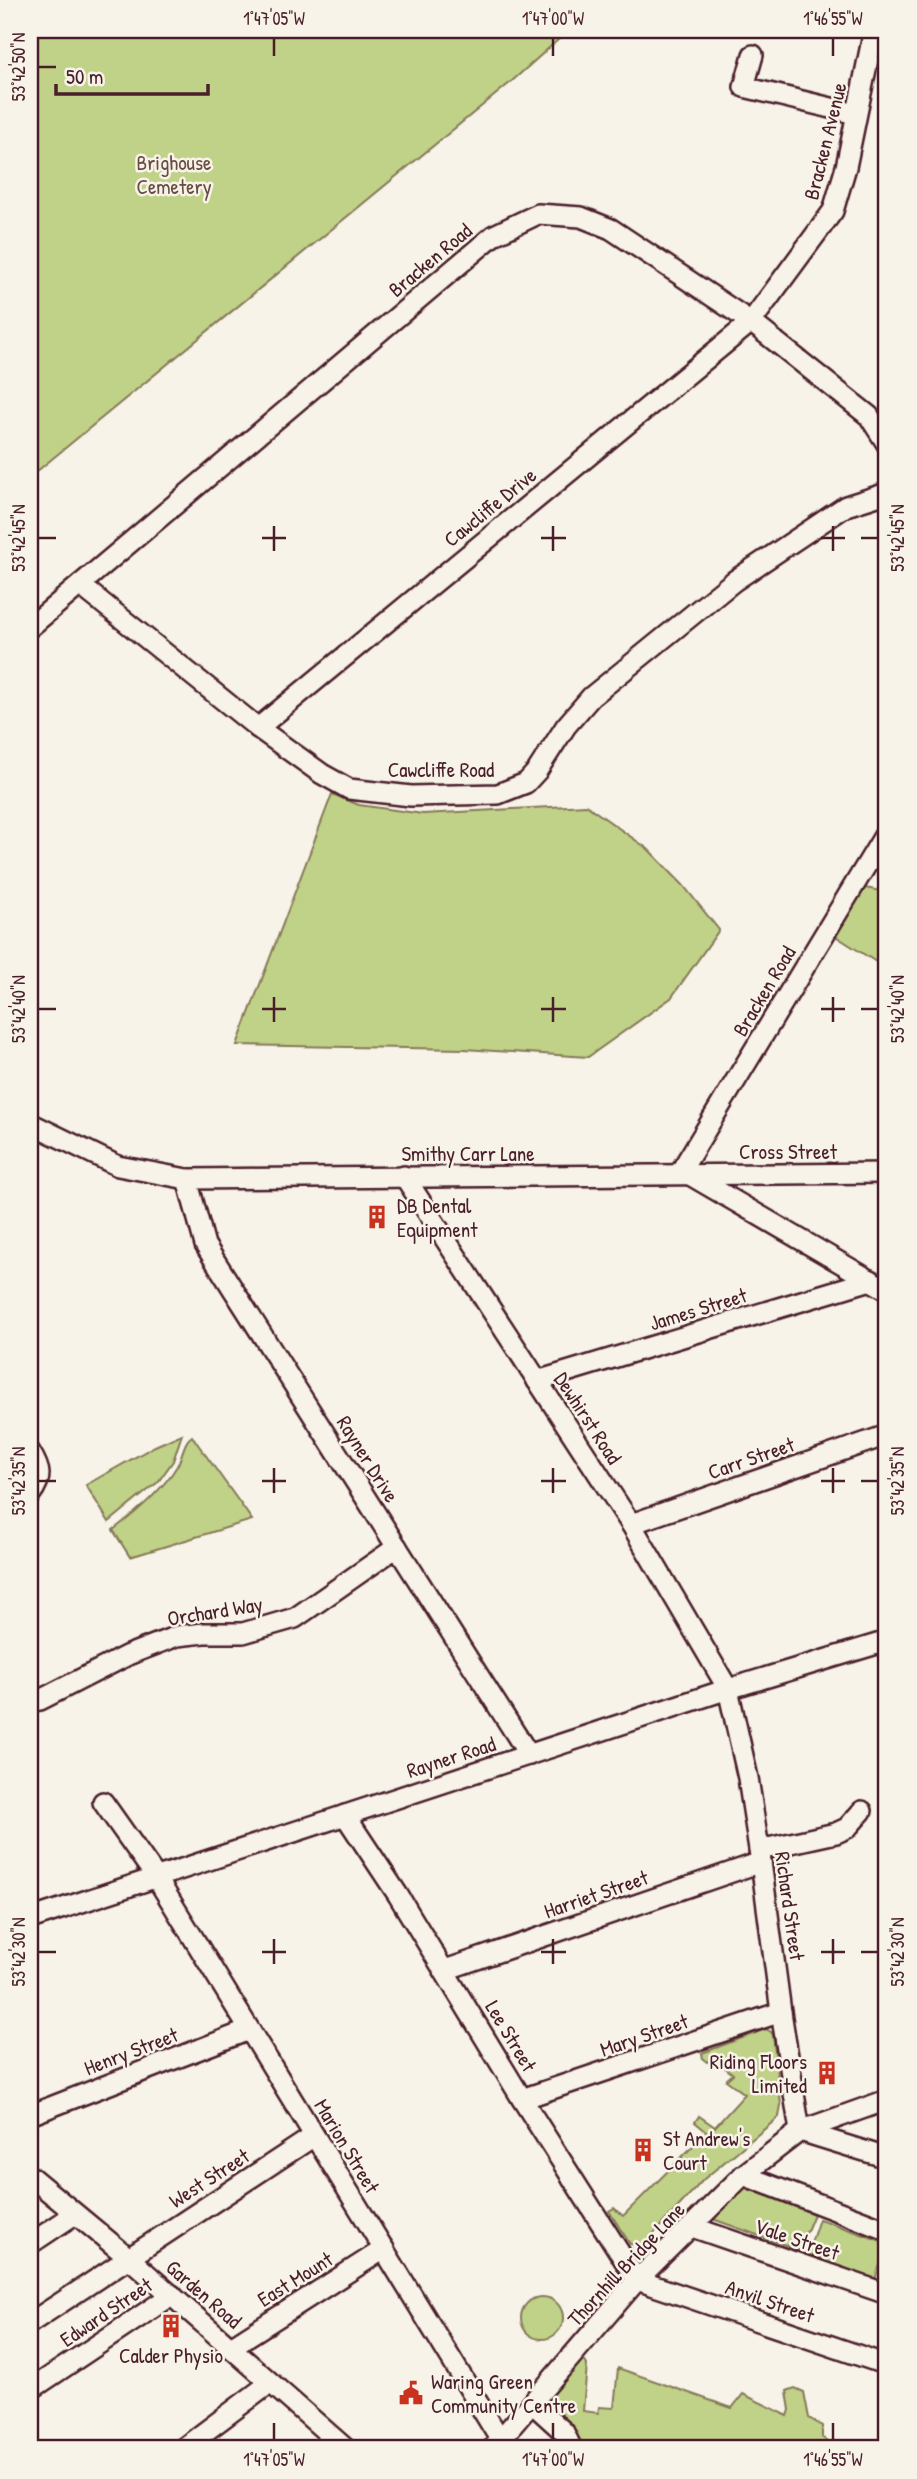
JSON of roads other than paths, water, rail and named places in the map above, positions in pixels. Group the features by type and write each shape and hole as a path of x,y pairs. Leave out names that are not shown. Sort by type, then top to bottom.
{"street":[{"name":"Bracken Avenue","path":"751,321 833,211 846,167 874,30"},
{"path":"753,55 744,87 856,114"},
{"name":"Bracken Road","path":"30,627 494,235 538,214 581,217 611,229 751,321 869,416 887,444"},
{"name":"Cawcliffe Drive","path":"258,728 751,321"},
{"name":"Cawcliffe Road","path":"80,585 258,728 322,774 349,789 411,796 498,794 526,782 566,726 591,697 734,581 846,506 887,493"},
{"name":"Bracken Road","path":"684,1174 887,831"},
{"name":"Smithy Carr Lane","path":"30,1123 118,1166 187,1179 684,1174"},
{"name":"Cross Street","path":"684,1174 887,1173"},
{"path":"684,1174 879,1285"},
{"name":"Dewhirst Road","path":"404,1176 631,1524 728,1689"},
{"name":"Rayner Drive","path":"187,1179 205,1245 529,1755"},
{"name":"James Street","path":"537,1381 879,1285"},
{"name":"Carr Street","path":"631,1524 887,1435"},
{"path":"30,1452 41,1472 39,1483 30,1495"},
{"name":"Orchard Way","path":"30,1702 40,1700 128,1655 177,1636 243,1633 295,1618 397,1547"},
{"name":"Rayner Road","path":"30,1919 728,1689 887,1642"},
{"name":"Richard Street","path":"728,1689 748,1779 800,2131"},
{"name":"Marion Street","path":"103,1802 156,1878 384,2249 496,2444"},
{"name":"Harriet Street","path":"445,1970 760,1856 836,1833 847,1828 862,1811"},
{"name":"Lee Street","path":"345,1815 445,1970 522,2099 637,2280"},
{"name":"Mary Street","path":"522,2099 781,2012"},
{"name":"Henry Street","path":"30,2115 249,2030"},
{"name":"Thornhill Bridge Lane","path":"496,2444 637,2280 743,2175 800,2131 887,2100"},
{"path":"800,2131 887,2158"},
{"name":"West Street","path":"30,2323 314,2136"},
{"path":"743,2175 887,2230"},
{"name":"Garden Road","path":"30,2176 172,2295 346,2449"},
{"path":"30,2244 75,2214"},
{"name":"Vale Street","path":"692,2227 887,2294"},
{"name":"East Mount","path":"231,2347 384,2249"},
{"name":"Anvil Street","path":"637,2280 887,2365"},
{"name":"Edward Street","path":"30,2390 172,2295"},
{"path":"182,2449 270,2383"},
{"path":"532,2403 564,2432 572,2449"}],"place":[{"name":"DB Dental Equipment","path":"377,1217"},
{"name":"Riding Floors Limited","path":"827,2073"},
{"name":"St Andrew's Court","path":"643,2150"},
{"name":"Calder Physio","path":"171,2326"},
{"name":"Waring Green Community Centre","path":"411,2393"}],"park label":[{"name":"Brighouse Cemetery","path":"174,174"}]}
